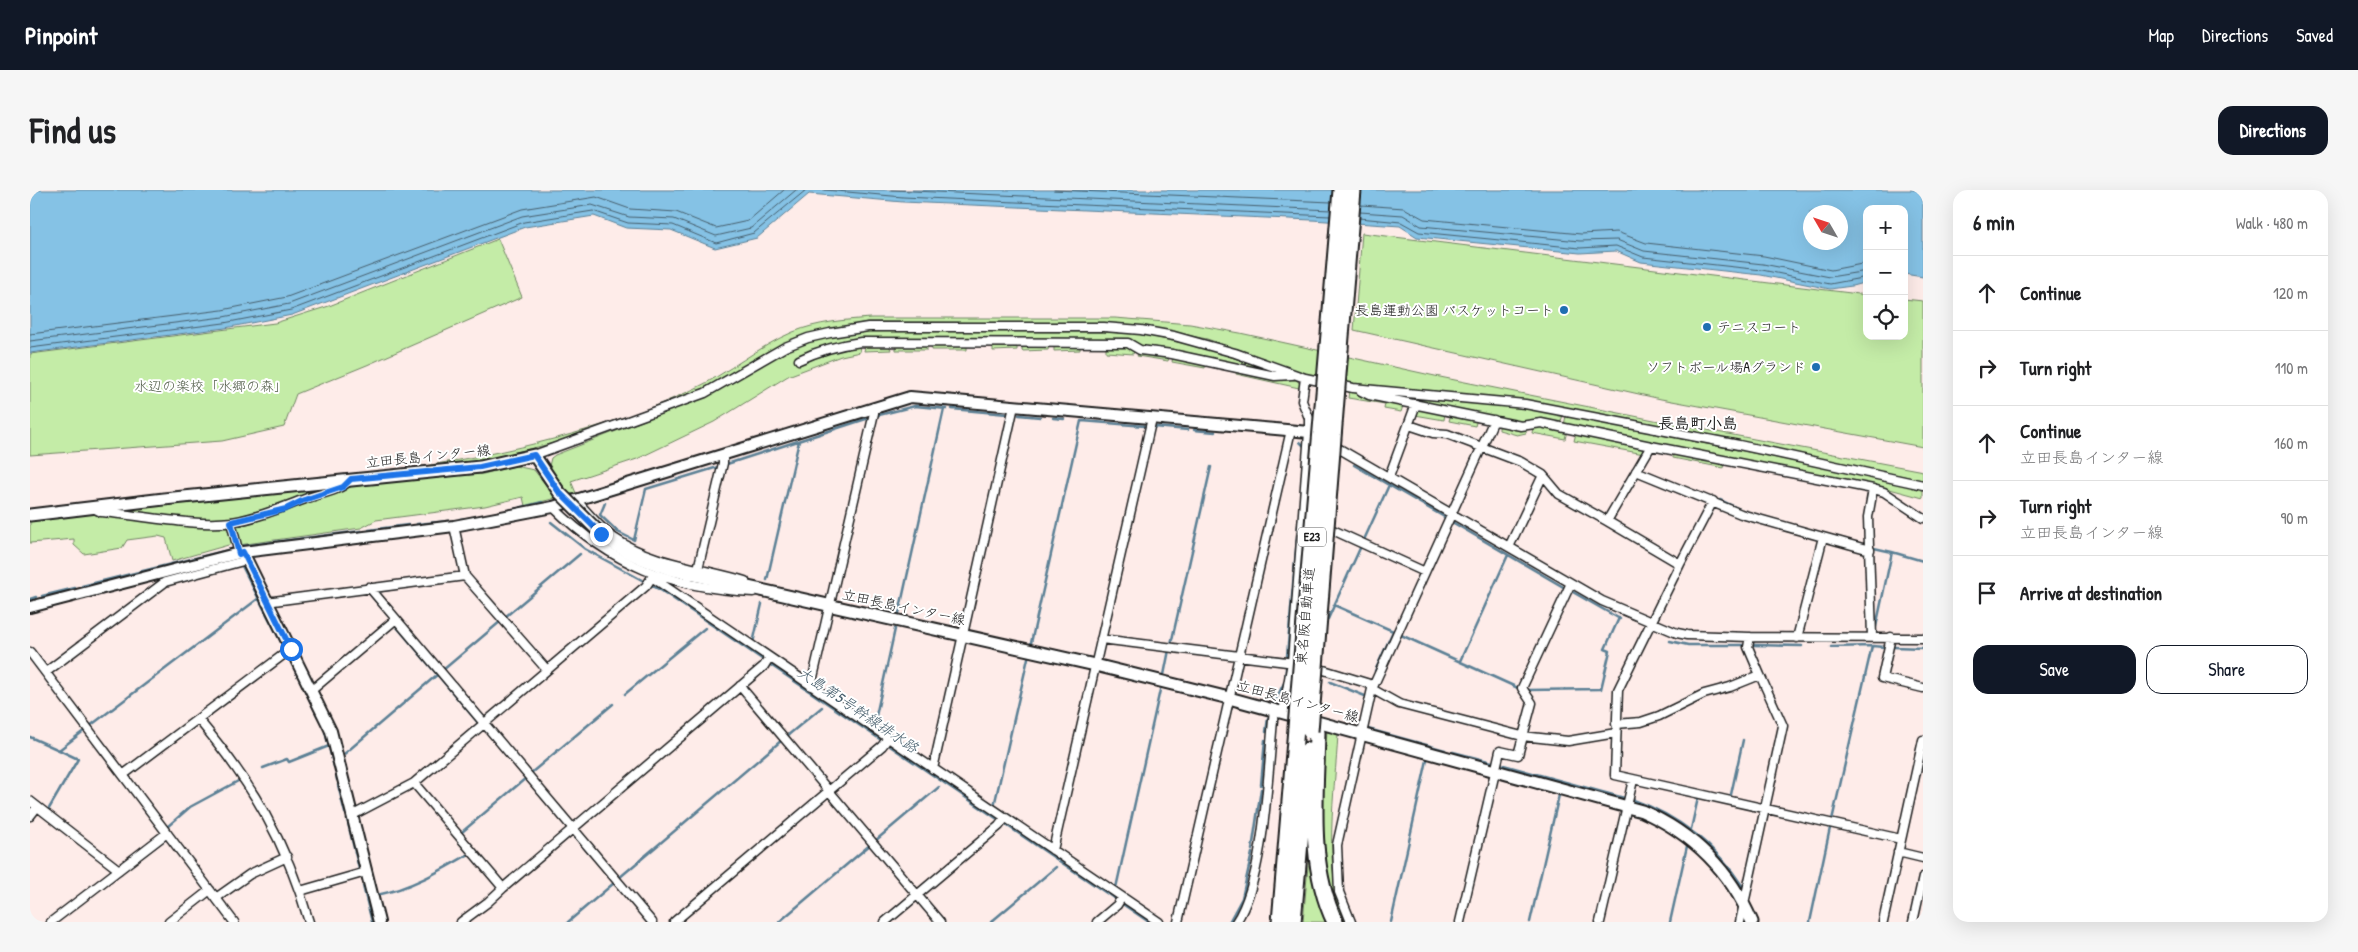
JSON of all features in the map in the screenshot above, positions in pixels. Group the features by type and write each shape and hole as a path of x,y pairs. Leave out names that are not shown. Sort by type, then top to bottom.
{"highway":[{"name":"東名阪自動車道","path":"1293,922 1308,731 1341,190"},
{"name":"東名阪自動車道","path":"1280,922 1289,806 1308,731 1353,190"},
{"path":"1308,731 1317,861 1324,896 1335,922"},
{"path":"1276,922 1289,806"}],"main road":[{"name":"立田長島インター線","path":"30,515 351,479 480,467 534,455 559,492 601,534 639,559 672,570 1229,698 1626,805 1665,821 1704,849 1728,876 1745,903 1752,922"}],"street":[{"path":"534,455 705,392 768,356 800,341 830,333 868,327 1095,327 1141,330 1204,344 1301,377 1353,388 1525,404 1738,445 1923,485"},
{"path":"799,360 820,350 837,345 861,342 1128,343 1140,350 1172,354 1275,376 1301,377"},
{"path":"1236,922 1248,900 1256,866 1279,712 1292,662 1309,432 1309,418 1302,402 1301,377"},
{"path":"1353,388 1369,395 1521,426 1541,423 1873,489 1884,492 1923,518"},
{"path":"30,607 243,555 454,526 553,507 899,399 919,397 1309,432 1452,513 1602,602 1688,636 1797,638 1872,636 1923,638"},
{"path":"1389,477 1416,404"},
{"path":"933,769 1014,406"},
{"path":"811,686 874,407"},
{"path":"1053,850 1152,418"},
{"path":"1351,922 1339,892 1338,845 1372,687 1494,420"},
{"path":"1409,425 1433,433 1448,434 1481,449 1521,462 1543,475 1559,494 1680,564"},
{"path":"1178,922 1291,430"},
{"path":"1607,521 1651,446"},
{"path":"698,569 723,463 722,455"},
{"path":"1636,471 1741,514 1870,550"},
{"path":"1509,547 1543,475"},
{"path":"92,508 101,512 202,522 231,522 286,509 304,500 343,487 351,479"},
{"path":"1872,636 1868,517 1873,489"},
{"path":"576,500 614,537 633,549 667,562 764,587 775,593"},
{"path":"1713,501 1652,623 1631,660 1618,690 1615,775 1901,839"},
{"path":"553,507 604,550 653,577 768,661 811,686 885,741 933,769 1003,821 1053,850 1120,900 1159,922"},
{"path":"1303,517 1425,572"},
{"path":"231,522 243,555 331,731 379,922"},
{"path":"454,526 465,576 547,670"},
{"path":"1797,638 1823,537"},
{"path":"46,672 165,582 243,555"},
{"path":"266,602 369,587 465,576"},
{"path":"653,577 712,588 775,593"},
{"path":"353,815 414,783 646,586 653,577"},
{"path":"1460,922 1494,770 1500,751 1518,755 1532,703 1522,688 1571,583"},
{"path":"369,587 652,922"},
{"path":"312,690 396,619"},
{"path":"1740,922 1783,726 1748,647 1750,637"},
{"path":"1891,637 1882,678 1923,688"},
{"path":"1101,639 1292,662 1327,669 1372,687 1399,704 1522,736 1568,741 1616,733"},
{"path":"123,775 291,649"},
{"path":"30,652 234,922"},
{"path":"460,922 488,902 768,661"},
{"path":"1616,724 1641,722 1659,716 1704,694 1730,687 1760,675"},
{"path":"740,686 940,922"},
{"path":"198,719 223,748 272,824 300,891 308,922"},
{"path":"1883,922 1923,740"},
{"path":"674,922 885,741"},
{"path":"1600,922 1633,780"},
{"path":"414,783 503,888"},
{"path":"30,801 119,870"},
{"path":"30,816 37,807"},
{"path":"886,922 1003,821"},
{"path":"51,922 167,833"},
{"path":"1898,852 1923,858"},
{"path":"216,898 250,874 287,857"},
{"path":"300,891 366,872"},
{"path":"1913,922 1923,880"},
{"path":"168,922 210,890"},
{"path":"1097,922 1120,900"}],"green space":[{"path":"1362,233 1863,295 1863,340 1908,340 1908,299 1923,301 1923,447 1661,399 1354,330"},
{"name":"水辺の楽校「水郷の森」","path":"498,239 522,297 296,394 284,427 222,441 30,455 30,354 275,323 329,306"},
{"path":"871,318 1115,318 1190,324 1659,421 1923,471 1923,480 1528,400 1357,384 1302,373 1207,339 1145,327 1103,323 867,322 809,334 788,342 703,389 631,415 707,383 780,338 802,329 822,324"},
{"path":"856,332 1104,332 1140,334 1201,347 1279,373 1225,361 1142,347 1128,340 860,339 809,352 795,359 797,363 820,352 859,345 860,352 841,356 788,376 714,422 637,459 571,481 576,493 568,494 549,466 551,458 555,455 706,396 766,361 809,341"},
{"path":"866,344 889,345 891,350 864,351"},
{"path":"967,344 967,350 932,350 932,346"},
{"path":"1022,344 1049,344 1048,350 1022,351"},
{"path":"1054,344 1080,344 1080,350 1054,351"},
{"path":"1017,345 1017,350 993,351 993,346"},
{"path":"1106,345 1128,345 1135,349 1133,354 1106,352"},
{"path":"896,346 927,346 927,350 896,350"},
{"path":"1139,353 1169,357 1168,361 1137,356"},
{"path":"1173,357 1206,362 1205,368 1172,362"},
{"path":"1237,369 1285,380 1296,379 1300,384 1299,388 1236,374"},
{"path":"1349,391 1403,406 1401,412 1384,409 1385,404 1348,398"},
{"path":"1378,394 1496,404 1563,415 1560,424 1521,424"},
{"path":"1421,408 1445,413 1444,420 1415,415"},
{"path":"1451,414 1477,419 1475,426 1449,421"},
{"path":"1566,416 1923,487 1923,498 1886,488 1564,425"},
{"path":"624,418 554,443 475,462 413,468 485,455 521,447"},
{"path":"1499,424 1527,427 1526,433 1517,435 1499,430"},
{"path":"1544,426 1567,431 1565,439 1532,433 1533,427"},
{"path":"1576,433 1645,447 1646,450 1644,454 1574,441"},
{"path":"1673,453 1725,463 1724,468 1673,458"},
{"path":"515,466 534,470 556,498 525,506 523,497 485,506 376,520 361,528 239,545 235,527 237,523 288,510 305,501 355,485 418,478 483,474"},
{"path":"338,486 272,510 245,517 216,521 184,520 104,511"},
{"path":"92,512 228,525 232,544 172,561 166,538 158,536 127,540 122,548 84,554 74,545 74,539 30,543 30,518"},
{"path":"1327,730 1338,734 1332,853 1338,900 1345,922 1341,922 1330,897 1323,850 1322,830"},
{"path":"1313,810 1330,922 1303,922"}],"water":[{"path":"30,190 1923,190 1923,277 1908,275 1908,205 1863,205 1863,283 1830,289 1761,275 1641,262 1616,251 1580,253 1417,237 1400,226 1312,220 903,202 809,194 757,238 715,248 671,230 626,228 594,216 525,227 292,315 225,328 30,353"}],"waterway":[{"path":"879,415 915,406 947,409"},
{"path":"899,613 944,409"},
{"path":"952,409 1007,414"},
{"path":"1019,415 1040,417"},
{"path":"727,464 869,418"},
{"path":"1053,418 1064,419"},
{"path":"1031,643 1081,421"},
{"path":"1082,421 1145,426"},
{"path":"1155,427 1188,430"},
{"path":"1194,430 1215,432"},
{"path":"767,580 799,441"},
{"path":"1300,442 1305,447"},
{"path":"1354,465 1446,518"},
{"path":"605,503 600,515 618,532 634,540 646,489 718,467"},
{"path":"1171,644 1211,467"},
{"path":"1363,542 1389,485"},
{"path":"1720,500 1739,509"},
{"path":"511,510 542,502"},
{"path":"460,519 469,518"},
{"path":"417,524 449,521"},
{"name":"大島第5号幹線排水路","path":"551,522 585,549 662,591 1149,922"},
{"path":"1452,522 1565,588"},
{"path":"369,530 408,525"},
{"path":"1287,656 1298,525"},
{"path":"243,546 361,531"},
{"path":"1328,619 1361,546"},
{"path":"1874,548 1892,552 1876,627"},
{"path":"82,586 232,549"},
{"path":"1892,552 1923,561"},
{"path":"505,617 580,554"},
{"path":"1460,661 1508,555"},
{"path":"242,566 284,648"},
{"path":"376,592 407,587"},
{"path":"42,596 75,588"},
{"path":"367,591 391,619"},
{"path":"1571,591 1620,619"},
{"path":"30,599 36,597"},
{"path":"90,726 259,598"},
{"path":"753,643 762,604"},
{"path":"1334,605 1393,631 1375,671"},
{"path":"1527,690 1601,689 1610,651 1605,649 1619,618"},
{"path":"443,670 501,621"},
{"path":"396,626 479,724"},
{"path":"625,694 705,628"},
{"path":"874,725 895,629"},
{"path":"1401,635 1518,688"},
{"path":"1670,641 1688,645 1743,645"},
{"path":"1754,645 1802,646"},
{"path":"1872,646 1886,647"},
{"path":"1831,647 1872,646 1832,820"},
{"path":"1893,647 1923,648"},
{"path":"1164,675 1169,650"},
{"path":"289,658 318,717"},
{"path":"994,806 1028,658"},
{"path":"1274,703 1285,681 1286,668"},
{"path":"343,755 438,674"},
{"path":"1330,682 1365,696"},
{"path":"1116,888 1160,690"},
{"path":"531,773 613,704"},
{"path":"787,736 822,707"},
{"path":"1266,732 1268,718"},
{"path":"484,729 568,828"},
{"path":"1368,729 1445,750"},
{"path":"30,737 59,750 85,730"},
{"path":"325,732 334,767"},
{"path":"619,878 782,740"},
{"path":"1261,785 1265,740"},
{"path":"1730,799 1743,740"},
{"path":"263,768 287,759 289,762 329,746"},
{"path":"47,812 78,759 59,750"},
{"path":"1453,752 1492,762"},
{"path":"1391,922 1427,760"},
{"path":"1500,764 1624,798"},
{"path":"336,774 337,780"},
{"path":"462,832 526,778"},
{"path":"167,827 190,807 240,780"},
{"path":"338,785 345,813"},
{"path":"875,841 939,787"},
{"path":"1252,850 1261,789"},
{"path":"1530,922 1559,795"},
{"path":"1691,829 1698,798"},
{"path":"1631,799 1665,814 1695,833 1720,858 1743,887"},
{"path":"347,819 359,869"},
{"path":"1810,922 1830,828"},
{"path":"572,834 614,882"},
{"path":"104,886 167,838"},
{"path":"377,895 413,884 469,854 458,841"},
{"path":"779,922 871,844"},
{"path":"1670,922 1687,846"},
{"path":"1229,922 1242,898 1252,853"},
{"path":"991,922 1056,867"},
{"path":"568,922 614,883"},
{"path":"363,886 372,922"}],"place":[{"name":"長島運動公園 バスケットコート","path":"1564,310"},
{"name":"テニスコート","path":"1707,327"},
{"name":"ソフトボール場Aグランド","path":"1816,367"}],"district":[{"name":"長島町小島","path":"1698,423"}],"route":[{"path":"291,649 266,602 243,552 239,554 231,522 286,509 304,500 343,487 351,479 480,467 534,455 559,492 601,534"}]}
